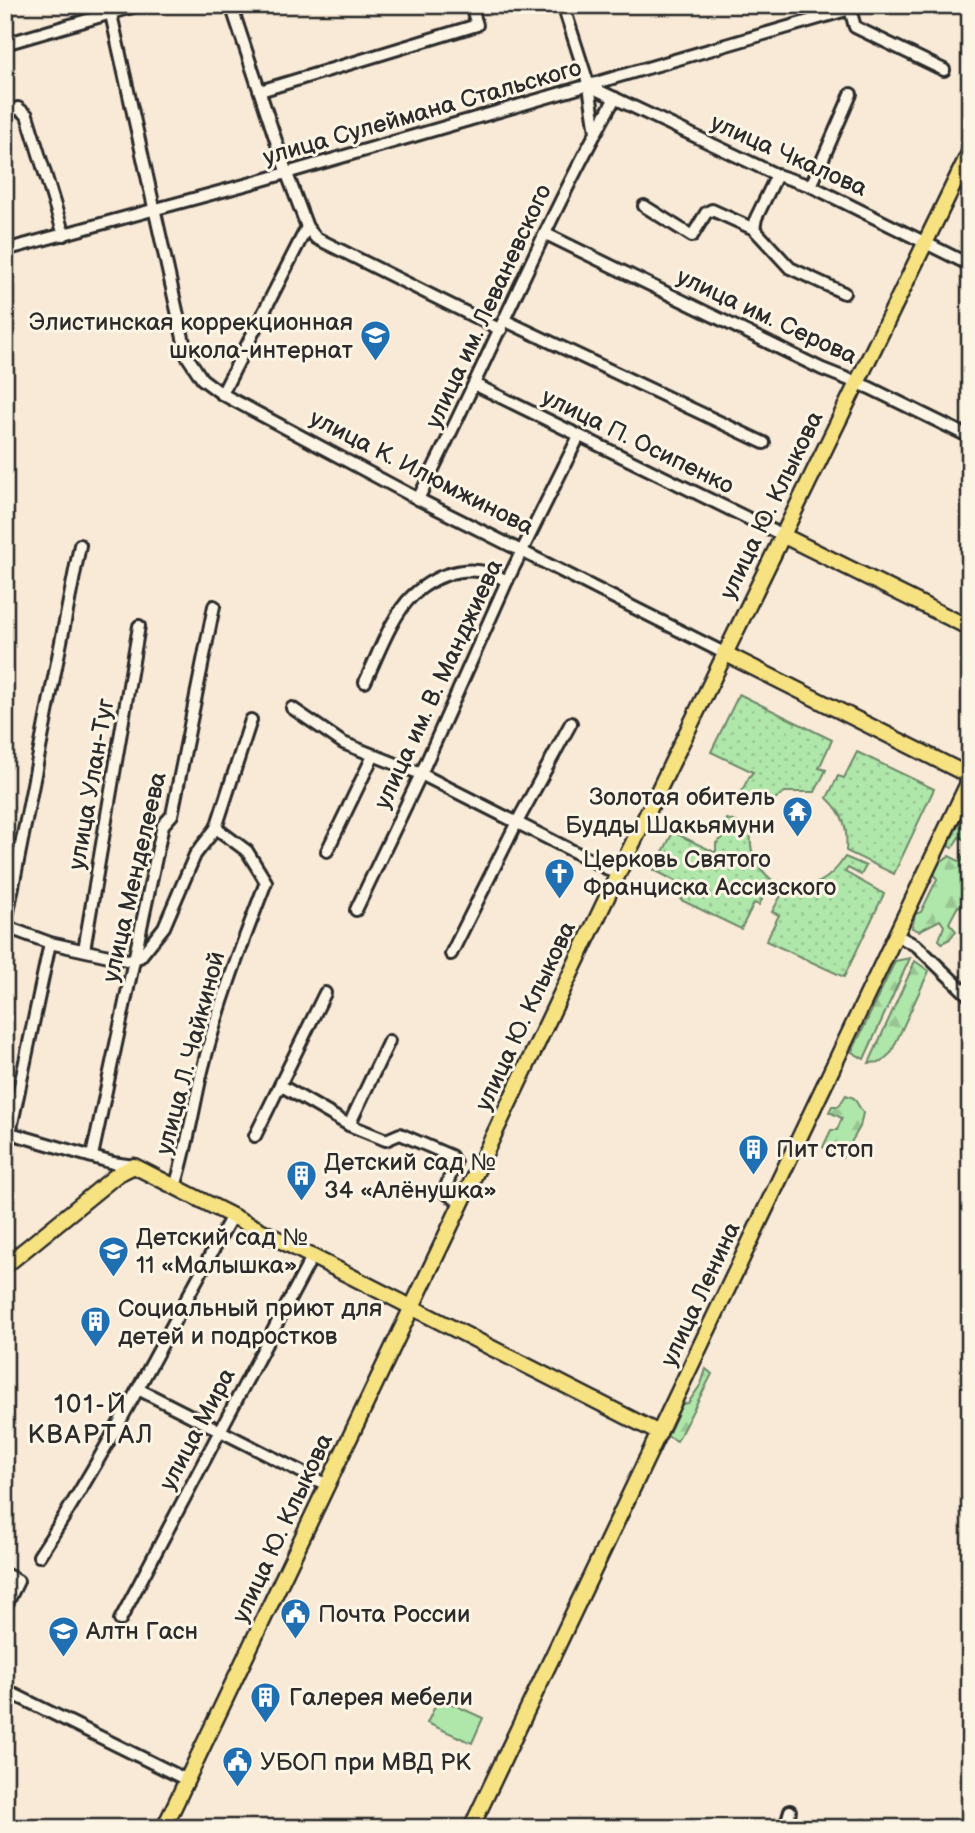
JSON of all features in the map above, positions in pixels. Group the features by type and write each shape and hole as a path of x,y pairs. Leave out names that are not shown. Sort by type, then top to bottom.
{"main road":[{"name":"улица Ю. Клыкова","path":"164,1828 724,653 970,151"},
{"name":"улица П. Осипенко","path":"782,535 970,628"},
{"name":"улица К. Илюмжинова","path":"724,653 970,778"},
{"name":"улица Ленина","path":"471,1828 970,778"},
{"path":"5,1266 134,1166 659,1433"}],"street":[{"path":"5,44 110,9 139,5"},
{"path":"222,394 307,227 231,5"},
{"path":"260,91 477,25 471,5"},
{"path":"563,5 589,86 596,132"},
{"name":"улица К. Илюмжинова","path":"110,9 187,356 202,379 222,394 418,499 524,549 724,653"},
{"name":"улица Сулеймана Стальского","path":"5,250 589,86 850,9 856,27 944,70"},
{"name":"улица Чкалова","path":"589,86 777,175 811,186 970,265"},
{"path":"811,186 851,94"},
{"name":"улица им. Леваневского","path":"418,499 615,98"},
{"path":"5,112 18,108 27,115 64,235"},
{"path":"754,229 756,218 777,175"},
{"path":"644,206 692,236 706,213 712,210 754,229 790,268 844,293"},
{"name":"улица П. Осипенко","path":"307,227 316,238 764,443"},
{"name":"улица им. Серова","path":"546,234 822,369 856,381 970,437"},
{"name":"улица П. Осипенко","path":"476,385 578,438 782,535"},
{"name":"улица им. В. Манджиева","path":"356,910 421,774 507,581 578,438"},
{"path":"80,545 6,922 12,929 50,943 128,960 153,944 164,927 195,855 216,828 251,720"},
{"path":"365,682 402,610 413,596 444,576 469,569 489,571 507,581"},
{"name":"улица Менделеева","path":"97,1158 135,957 163,825 172,815 214,606"},
{"name":"улица Улан-Туг","path":"84,950 139,625"},
{"path":"292,708 343,743 421,774 618,874"},
{"path":"451,954 516,824 572,723"},
{"path":"327,851 373,756"},
{"name":"улица Л. Чайкиной","path":"175,1187 189,1142 202,1072 217,1019 266,882 247,851 216,828"},
{"path":"896,935 918,946 970,997"},
{"path":"50,943 10,1133 134,1166"},
{"path":"255,1136 325,993"},
{"path":"349,1125 390,1041"},
{"path":"280,1085 349,1125 386,1140 400,1134 451,1156 455,1163 444,1192 462,1203"},
{"path":"97,1158 108,1184"},
{"path":"39,1556 80,1494 140,1390 232,1216"},
{"name":"улица Мира","path":"120,1620 312,1256"},
{"path":"140,1390 327,1485"},
{"path":"5,1574 18,1581 5,1608"},
{"path":"5,1690 187,1780"},
{"path":"785,1828 790,1811"}],"green space":[{"path":"739,694 832,740 819,768 826,770 815,792 785,792 760,809 736,800 753,772 711,752"},
{"path":"857,752 934,789 894,874 846,851 844,822 827,798 838,776 844,778"},
{"path":"970,800 970,842 959,837 952,848 948,846"},
{"path":"727,819 752,828 754,857 772,880 759,905 754,903 741,929 681,900 687,887 654,870 673,832 716,853 716,843 723,838"},
{"path":"970,843 970,898 965,908 958,906 949,923 956,931 950,939 942,943 939,940 944,926 940,920 919,931 912,928 915,914 921,912 937,879 934,873 939,863 949,856 961,862"},
{"path":"845,857 866,866 861,875 848,868 845,872 884,894 844,977 766,941 779,915 772,912 786,886 805,886 820,882 833,872"},
{"path":"910,958 864,1059 852,1052 895,961"},
{"path":"915,961 929,971 891,1053 881,1062 869,1063"},
{"path":"846,1095 854,1098 863,1113 860,1127 842,1158 823,1147 831,1130 837,1130 842,1118 829,1112 832,1106 839,1106"},
{"path":"706,1369 712,1374 677,1441 667,1436 681,1404 688,1403 701,1384"},
{"path":"439,1698 483,1718 472,1743 427,1723"}],"place":[{"name":"Элистинская коррекционная школа-интернат","path":"376,363"},
{"name":"Золотая обитель Будды Шакьямуни","path":"798,838"},
{"name":"Церковь Святого Франциска Ассизского","path":"560,900"},
{"name":"Пит стоп","path":"753,1176"},
{"name":"Детский сад № 34 «Алёнушка»","path":"301,1203"},
{"name":"Детский сад № 11 «Малышка»","path":"113,1278"},
{"name":"Социальный приют для детей и подростков","path":"95,1349"},
{"name":"Почта России","path":"295,1641"},
{"name":"Алтн Гасн","path":"63,1658"},
{"name":"Галерея мебели","path":"266,1724"},
{"name":"УБОП при МВД РК","path":"237,1789"}],"district":[{"name":"101-Й КВАРТАЛ","path":"91,1419"}]}
